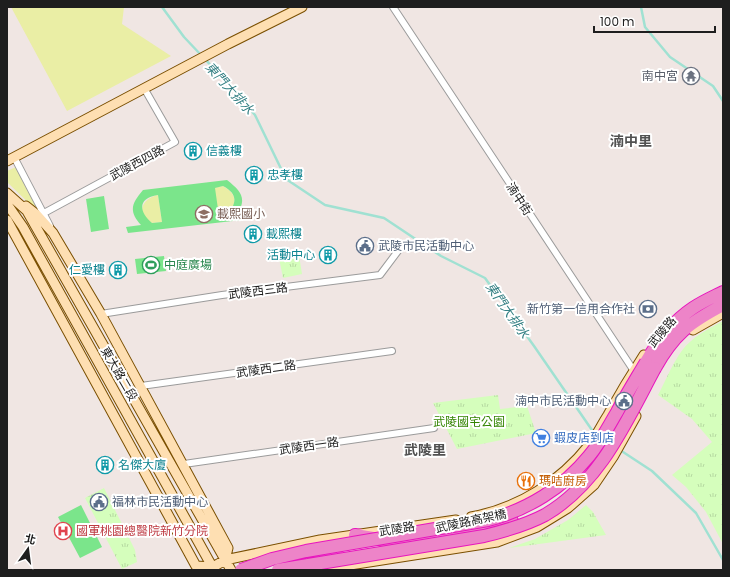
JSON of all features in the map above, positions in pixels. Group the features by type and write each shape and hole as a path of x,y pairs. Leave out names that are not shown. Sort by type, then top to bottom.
{"highway":[{"name":"武陵路高架橋","path":"278,570 484,536 505,531 544,515 560,505 591,477 611,448 666,332 693,308 723,292"},
{"name":"武陵路高架橋","path":"241,570 272,559 306,551 488,520 513,512 536,501 555,489 589,456 650,365 662,354 675,338 687,326 723,305"},
{"path":"355,535 397,542 486,528 512,521 548,503 564,492 590,467 600,454 650,365"},
{"path":"368,561 397,542"}],"street":[{"path":"10,159 218,49 302,7"},
{"name":"湳中街","path":"392,7 633,372 642,381 651,386"},
{"name":"武陵西四路","path":"44,213 175,142 144,88"},
{"name":"東大路二段","path":"10,159 44,213 53,233 101,314 184,464 228,548 225,560"},
{"name":"東大路二段","path":"7,191 36,214 53,233"},
{"name":"東大路二段","path":"7,191 26,211 231,570"},
{"name":"東大路二段","path":"7,204 27,234 211,569"},
{"name":"東大路二段","path":"7,220 196,566 211,569"},
{"name":"武陵西三路","path":"101,314 222,295 380,275 401,247"},
{"name":"武陵路","path":"211,569 225,560 320,540 494,512 538,492 577,459 591,443 633,372 660,331 690,304 723,286"},
{"name":"武陵路","path":"595,481 613,457 668,356 679,342 695,328 723,313"},
{"name":"武陵西二路","path":"141,386 392,351"},
{"path":"318,570 496,542 516,536 554,518 580,499 595,481 603,451 642,381"},
{"name":"武陵西一路","path":"184,464 434,428"},
{"path":"577,459 595,481"}],"green space":[{"path":"11,7 124,7 122,24 171,56 67,111"},
{"path":"16,167 41,215 7,182 7,171"},
{"path":"227,180 236,188 241,196 242,204 236,215 247,213 250,219 128,233 126,227 141,225 134,215 133,207 136,199 143,190","holes":["223,186 231,192 234,203 227,215 219,216 215,188","158,195 162,222 152,223 144,214 142,206 146,199"]},
{"path":"223,186 228,189 233,196 234,203 227,215 219,216 214,188"},
{"path":"158,195 162,222 152,223 145,217 142,209 147,200"},
{"path":"104,196 109,229 91,232 86,199"},
{"path":"299,255 302,274 283,278 279,258"},
{"name":"中庭廣場","path":"164,256 166,271 137,274 135,259"},
{"path":"723,321 723,544 706,512 686,487 672,475 712,442 692,419 658,395 676,359 686,346 698,335"},
{"name":"武陵國宅公園","path":"498,395 500,409 527,406 536,433 457,449 433,403"},
{"path":"104,488 135,550 137,562 122,569 85,498"},
{"path":"81,505 102,547 80,558 58,517"},
{"path":"586,505 593,512 606,535 509,548 535,539 568,520"}],"waterway":[{"name":"東門大排水","path":"162,7 184,37 201,55"},
{"path":"641,7 645,27 670,57 713,86 723,101"},
{"name":"東門大排水","path":"205,59 255,115 286,179 325,205 384,218 441,256 485,278 594,433"},
{"name":"東門大排水","path":"620,450 652,471 696,513 723,560"}],"place":[{"name":"南中宮","path":"691,76"},
{"name":"信義樓","path":"193,151"},
{"name":"忠孝樓","path":"254,175"},
{"name":"載熙國小","path":"204,214"},
{"name":"載熙樓","path":"253,234"},
{"name":"武陵市民活動中心","path":"365,246"},
{"name":"活動中心","path":"328,255"},
{"name":"中庭廣場","path":"151,265"},
{"name":"仁愛樓","path":"118,270"},
{"name":"新竹第一信用合作社","path":"648,309"},
{"name":"湳中市民活動中心","path":"624,401"},
{"name":"蝦皮店到店","path":"541,438"},
{"name":"名傑大廈","path":"105,465"},
{"name":"瑪咭廚房","path":"526,481"},
{"name":"福林市民活動中心","path":"99,502"},
{"name":"國軍桃園總醫院新竹分院","path":"63,531"}],"district":[{"name":"湳中里","path":"631,141"},
{"name":"武陵里","path":"425,450"}]}
